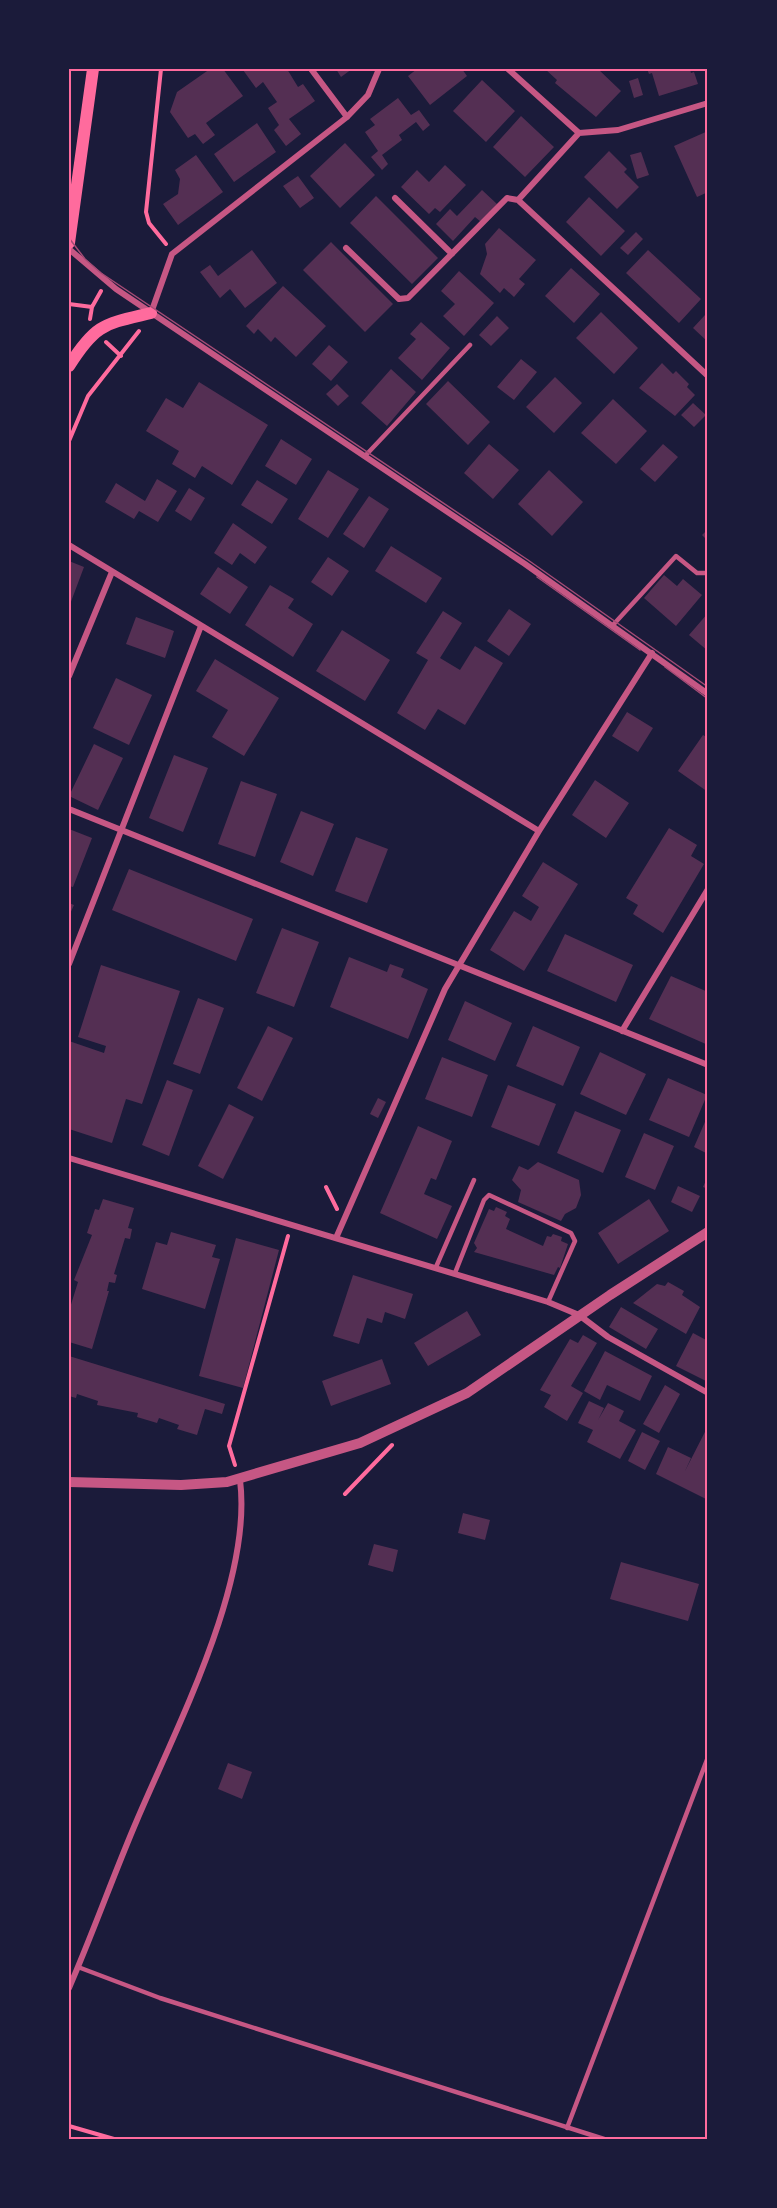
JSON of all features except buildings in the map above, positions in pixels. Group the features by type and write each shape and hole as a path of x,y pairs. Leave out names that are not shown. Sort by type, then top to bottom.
{"main road":[{"path":"69,243 93,69"},
{"path":"69,366 88,338 106,324 152,313"}],"street":[{"path":"311,69 347,117"},
{"path":"152,313 172,254 347,117 368,95 379,69"},
{"path":"507,69 579,133"},
{"path":"518,200 579,133 618,130 708,103"},
{"path":"395,198 452,254"},
{"path":"346,248 399,299 408,298 507,198 518,200 708,376"},
{"path":"69,249 107,283 613,625 708,694"},
{"path":"69,545 538,831"},
{"path":"69,676 112,572"},
{"path":"69,964 119,831 201,626"},
{"path":"336,1238 445,989 538,831 652,653"},
{"path":"69,809 119,831 708,1065"},
{"path":"622,1031 708,889"},
{"path":"69,1158 548,1302 579,1315 608,1337 708,1393"},
{"path":"69,1482 181,1485 240,1480 360,1443 467,1392 579,1315 708,1232"},
{"path":"69,1988 116,1869 202,1667 219,1618 237,1560 243,1506 240,1480"}],"lane":[{"path":"365,456 470,345"},
{"path":"613,625 676,556 697,573 708,573"},
{"path":"436,1267 474,1180"},
{"path":"454,1273 484,1200 489,1195 571,1233 574,1237 575,1241 548,1302"},
{"path":"567,2128 708,1757"},
{"path":"78,1967 160,1998 604,2139"}],"path":[{"path":"161,69 146,212 149,223 172,254"},
{"path":"69,304 92,307 107,283"},
{"path":"69,441 88,396 152,313"},
{"path":"326,1187 334,1206 344,1216"},
{"path":"240,1480 229,1446 291,1225"},
{"path":"345,1494 399,1438"},
{"path":"69,2126 114,2139"}],"tram line":[{"path":"69,238 85,259 101,273 528,560 708,687"},
{"path":"537,577 640,650"},
{"path":"665,667 708,699"}]}
